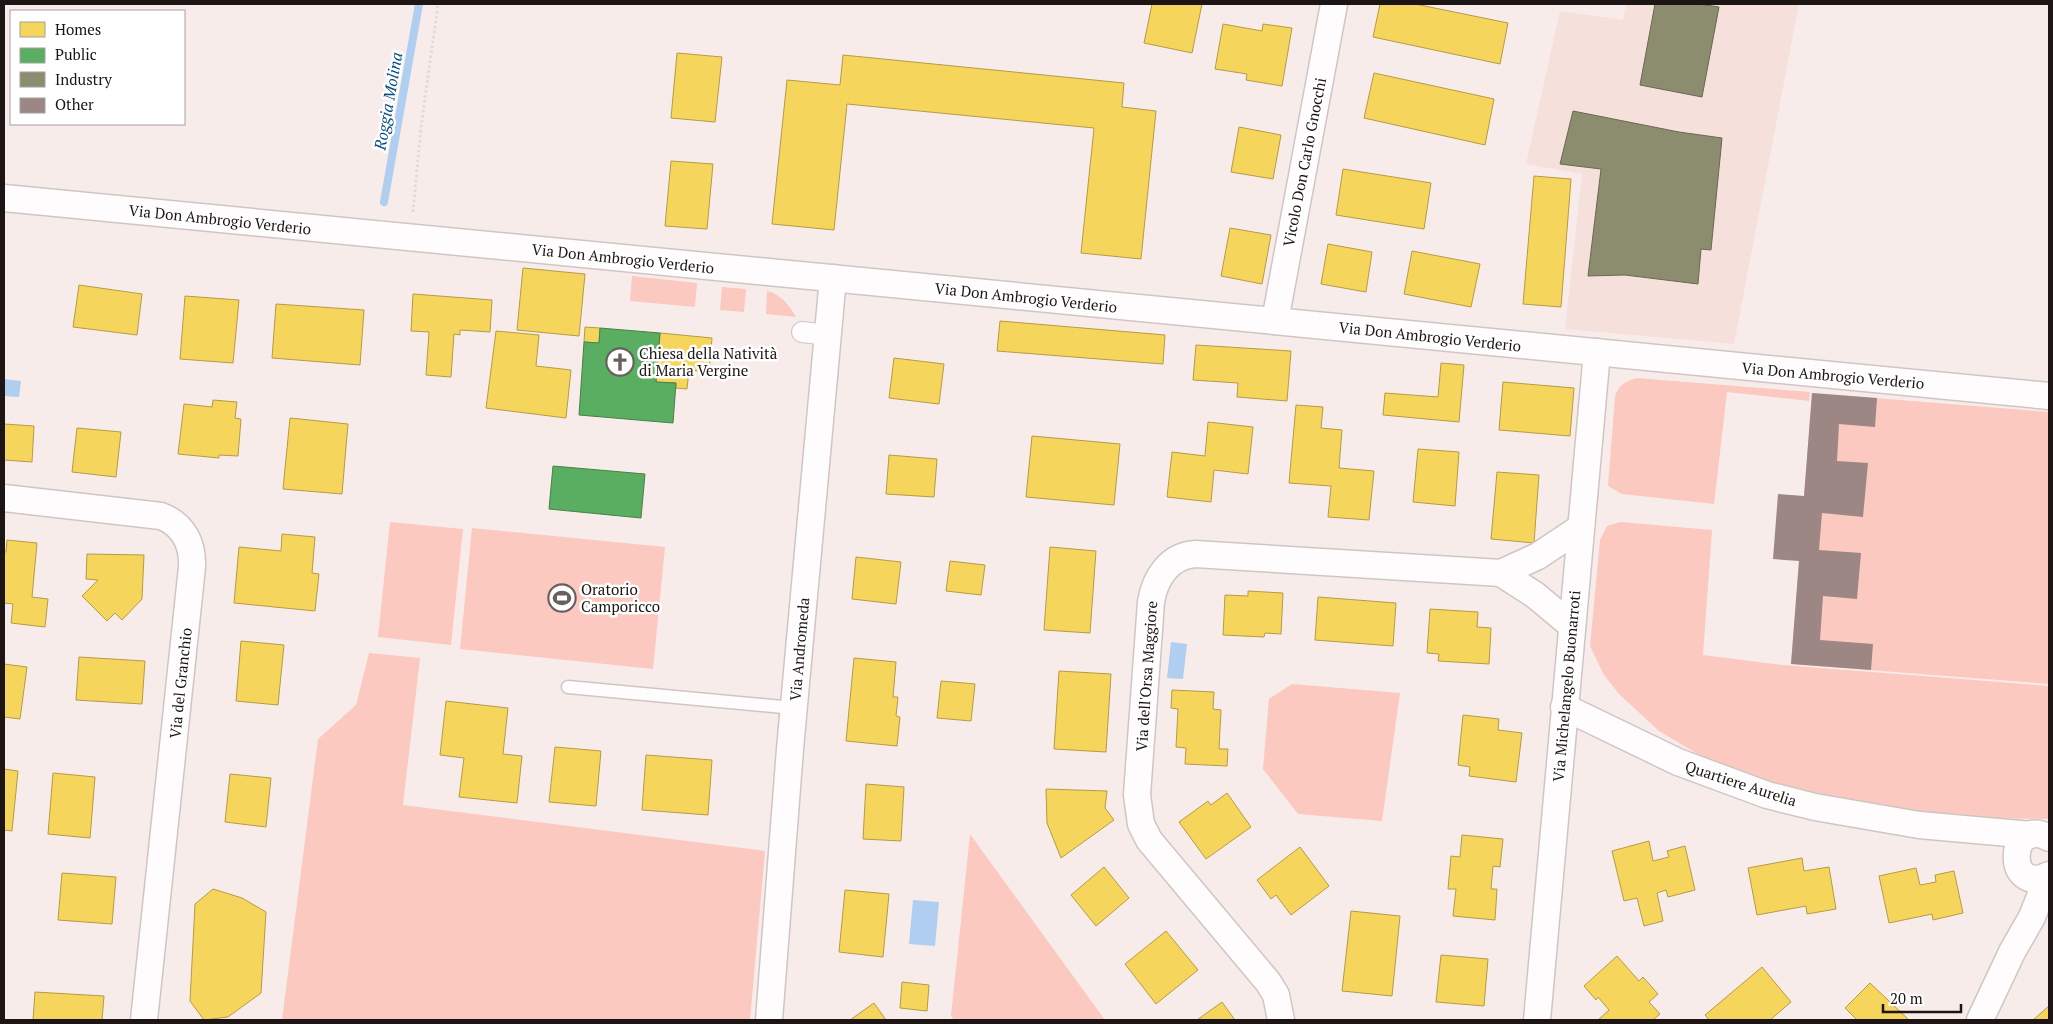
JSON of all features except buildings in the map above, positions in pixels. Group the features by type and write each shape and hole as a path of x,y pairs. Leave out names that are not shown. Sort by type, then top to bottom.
{"street":[{"name":"Vicolo Don Carlo Gnocchi","path":"1275,321 1334,4"},
{"name":"Via Don Ambrogio Verderio","path":"4,198 2049,396"},
{"name":"Via Andromeda","path":"775,1016 794,708 833,278"},
{"path":"802,332 828,335"},
{"name":"Via Michelangelo Buonarroti","path":"1537,1020 1597,352"},
{"name":"Via del Granchio","path":"4,498 161,516 177,525 184,532 192,550 190,587 144,1020"},
{"name":"Via dell'Orsa Maggiore","path":"1281,1020 1276,996 1268,982 1149,840 1141,824 1137,795 1151,602 1157,581 1166,566 1183,555 1195,554 1501,573 1538,556 1580,528"},
{"path":"1501,573 1535,595 1571,625"},
{"name":"Quartiere Aurelia","path":"1564,706 1678,762 1767,795 1918,825 1958,830 2044,836"},
{"name":"Quartiere Aurelia","path":"1958,830 1988,838 2034,871"},
{"path":"1980,1020 2012,952 2026,906 2027,887 2034,871 2017,847 2025,838 2044,836"}],"lane":[{"path":"568,687 794,708"}],"path":[{"path":"411,238 421,127 438,4"}],"shaded area":[{"path":"1626,4 1799,4 1734,344 1565,329 1582,174 1526,164 1560,11 1623,20"},
{"path":"632,276 697,283 695,307 630,301"},
{"path":"722,287 746,289 744,312 720,310"},
{"path":"767,291 772,292 784,301 796,317 766,314"},
{"path":"1637,378 1810,392 1809,401 1727,392 1714,504 1622,494 1608,486 1615,397 1618,389 1623,384"},
{"path":"1812,393 2049,412 2049,684 1791,664"},
{"path":"390,522 463,529 451,645 378,637"},
{"path":"1620,522 1712,530 1703,655 1783,665 2049,686 2049,819 1937,818 1800,793 1706,759 1659,731 1619,694 1604,675 1590,646 1600,540 1607,526"},
{"name":"Oratorio Camporicco","path":"472,528 665,547 653,669 460,649"},
{"path":"369,653 420,658 403,805 765,851 750,1020 282,1020 318,739 356,705"},
{"path":"1292,684 1400,693 1382,821 1298,814 1263,769 1269,699"},
{"path":"970,834 1105,1020 954,1020 951,1016"}],"water":[{"path":"4,379 21,381 19,397 4,396"},
{"path":"1171,642 1187,644 1183,679 1167,678"},
{"path":"913,900 939,902 935,946 909,944"}],"waterway":[{"name":"Roggia Molina","path":"384,202 419,4"}],"place":[{"name":"Chiesa della Natività di Maria Vergine","path":"620,362"},
{"name":"Oratorio Camporicco","path":"562,598"}]}
